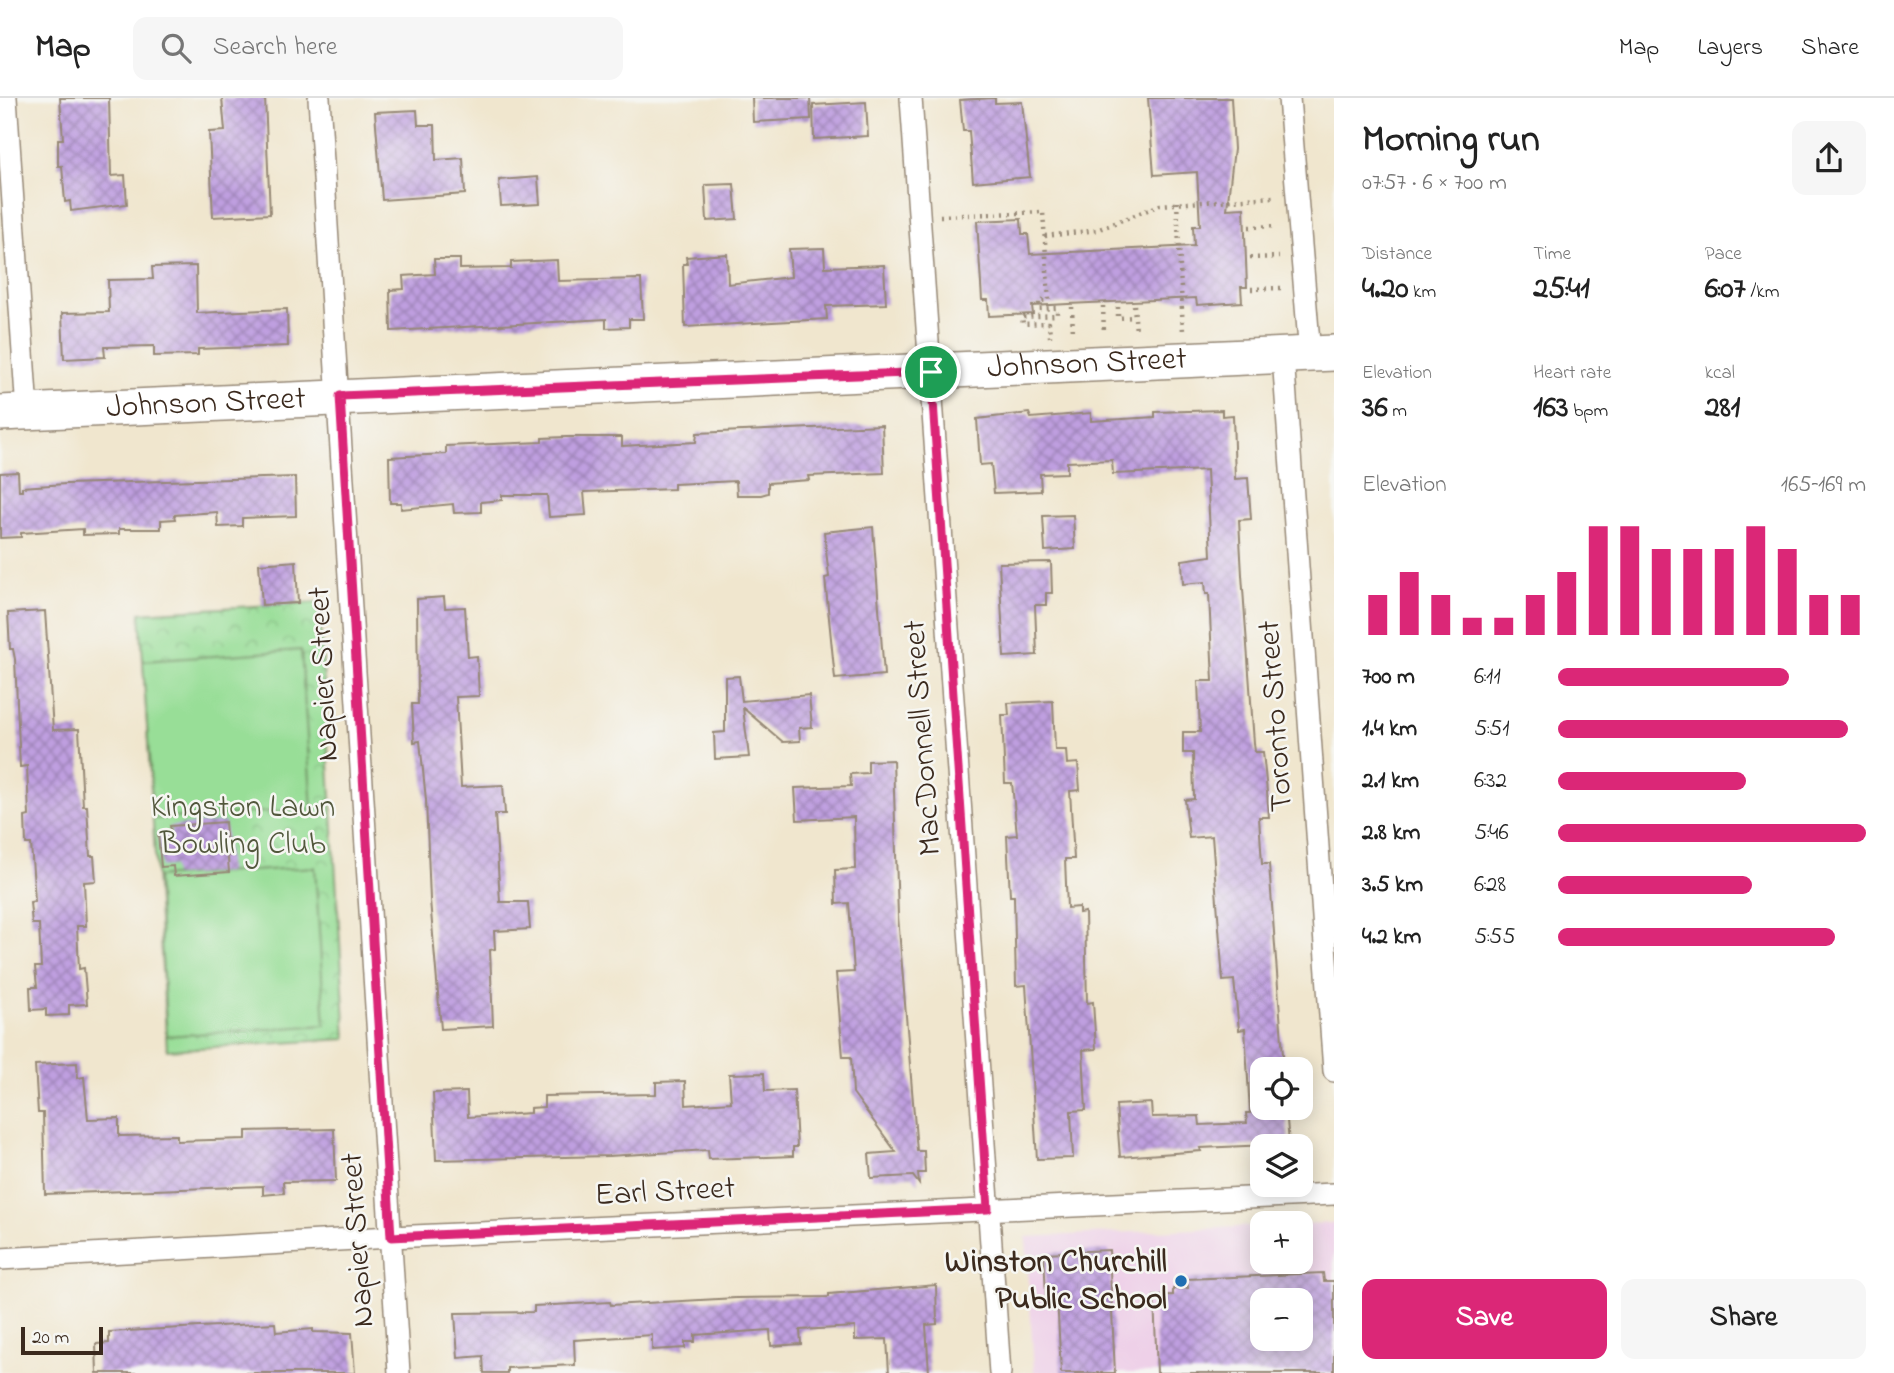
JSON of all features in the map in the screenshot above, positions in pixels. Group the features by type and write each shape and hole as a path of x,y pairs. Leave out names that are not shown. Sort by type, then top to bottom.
{"main road":[{"name":"Johnson Street","path":"13,413 340,396 1309,355"}],"street":[{"path":"6,98 13,413"},
{"name":"Napier Street","path":"318,98 340,396 399,1373"},
{"name":"MacDonnell Street","path":"911,98 1000,1373"},
{"name":"Toronto Street","path":"1289,98 1309,355 1334,1071"},
{"name":"Earl Street","path":"0,1259 391,1237 1334,1194"}],"path":[{"path":"1045,236 1097,230 1150,207 1177,202 1275,197"},
{"path":"1177,202 1184,340"},
{"path":"939,216 1039,211 1045,216 1049,300 1039,301 1039,309 1057,308 1058,315 1022,317 1023,324 1049,323 1051,345"},
{"path":"1249,227 1277,226"},
{"path":"1250,258 1279,257"},
{"path":"1251,289 1282,288"},
{"path":"1134,305 1137,341"},
{"path":"1102,306 1104,343"},
{"path":"1072,307 1074,344"},
{"path":"1118,307 1118,317 1135,317"}],"shaded area":[{"name":"Winston Churchill Public School","path":"1334,1223 1334,1373 1034,1373 1026,1237 1250,1227 1250,1274 1313,1274 1313,1224"}],"green space":[{"name":"Kingston Lawn Bowling Club","path":"319,602 346,1039 167,1050 140,613"},
{"path":"301,650 312,809 153,819 143,661"},
{"path":"315,867 325,1025 167,1036 157,877"}],"building":[{"path":"60,98 109,98 111,176 125,175 127,204 71,211 70,201 65,202 62,166 58,166 58,139 63,139"},
{"path":"222,98 265,98 270,214 213,217 209,132 225,131"},
{"path":"752,98 810,98 811,119 753,122"},
{"path":"995,98 995,103 1022,102 1030,177 973,182 969,131 963,131 960,100"},
{"path":"1148,98 1231,98 1234,149 1227,209 1244,208 1247,287 1241,287 1242,302 1197,305 1196,298 1068,304 1032,306 1033,314 989,316 988,300 982,300 977,221 1021,219 1022,234 1028,234 1030,254 1194,246 1193,226 1200,226 1197,172 1154,175"},
{"path":"866,102 868,136 814,139 813,105"},
{"path":"417,110 418,125 435,125 436,160 463,158 465,194 382,200 375,112"},
{"path":"538,177 540,204 501,206 499,180"},
{"path":"734,184 737,219 707,221 705,185"},
{"path":"824,248 825,267 884,265 886,304 826,306 827,319 685,327 683,264 687,264 686,257 727,254 728,284 791,277 789,249"},
{"path":"434,259 460,259 460,269 511,268 511,262 557,260 558,281 641,279 643,319 629,319 629,327 606,328 606,319 391,331 390,290 404,289 403,276 435,274"},
{"path":"196,266 197,313 287,309 288,346 198,349 198,355 154,356 154,346 104,347 105,357 64,359 62,313 109,312 108,280 153,279 152,267"},
{"path":"1222,410 1222,416 1233,415 1235,479 1248,478 1251,519 1239,520 1242,575 1255,752 1263,752 1267,792 1269,817 1259,817 1262,864 1269,864 1283,1057 1250,1057 1250,1113 1245,1029 1239,1030 1234,980 1223,981 1212,836 1189,838 1185,800 1194,799 1193,753 1183,753 1183,732 1200,732 1198,681 1213,681 1209,594 1206,594 1205,582 1183,584 1182,560 1211,556 1207,470 1113,474 1112,460 1067,462 1067,473 1040,474 1041,491 994,493 991,464 980,465 977,419 1029,413 1031,418 1091,413 1091,421 1155,417 1155,412"},
{"path":"882,425 884,473 808,476 809,480 768,483 768,493 761,495 737,495 736,481 674,484 674,489 584,492 586,515 549,517 547,495 502,495 502,500 481,502 481,512 454,513 453,504 401,509 401,503 390,503 389,457 446,454 446,446 542,442 542,438 622,437 622,446 696,442 697,433"},
{"path":"18,472 19,491 22,491 22,487 66,484 295,477 296,516 242,518 242,526 218,527 217,512 174,515 175,519 161,520 161,529 119,529 119,534 83,535 83,529 21,533 21,537 0,538 0,473"},
{"path":"1073,515 1075,549 1045,551 1043,516"},
{"path":"873,527 884,675 835,679 825,578 829,577 824,532"},
{"path":"296,561 298,603 262,605 259,564"},
{"path":"1051,562 1052,593 1046,593 1046,605 1035,605 1037,655 1004,657 999,563"},
{"path":"444,597 445,608 465,607 468,657 477,656 479,696 456,697 461,787 503,785 505,814 495,814 500,902 528,902 530,929 494,931 495,949 490,950 493,1026 441,1029 430,900 426,800 420,741 414,742 412,704 418,704 417,599"},
{"path":"45,611 53,730 79,729 83,806 87,806 90,856 94,856 96,881 84,882 86,926 77,926 79,969 84,968 87,1004 69,1005 69,1015 46,1016 46,1009 31,1010 30,987 37,987 35,967 41,967 39,924 32,924 30,902 35,901 31,844 26,844 25,817 29,816 27,766 20,767 15,659 13,649 10,649 8,613"},
{"path":"739,676 742,701 809,695 812,727 799,728 800,741 783,742 743,708 749,757 715,759 714,733 725,732 725,677"},
{"path":"1053,701 1055,750 1066,750 1067,764 1078,763 1080,790 1070,791 1074,859 1065,859 1067,908 1079,907 1079,913 1085,912 1087,1003 1093,1002 1096,1049 1083,1050 1086,1110 1071,1111 1073,1158 1037,1159 1026,985 1016,986 1014,896 1010,896 1007,836 1017,835 1012,783 1005,783 1002,715 1009,715 1008,703"},
{"path":"893,760 898,916 917,1151 924,1151 925,1173 918,1173 919,1184 913,1176 871,1178 869,1154 896,1152 853,1093 851,1057 843,1057 836,973 854,972 849,903 836,904 835,870 855,869 854,817 797,820 795,788 851,786 850,774 868,773 868,761"},
{"name":"Kingston Lawn Bowling Club","path":"225,822 229,872 174,876 173,866 161,867 158,834 171,833 170,826"},
{"path":"77,1063 78,1078 84,1077 88,1119 119,1118 119,1136 177,1135 177,1141 246,1139 246,1131 334,1129 336,1181 283,1182 284,1193 263,1195 263,1186 45,1194 43,1113 38,1113 35,1065"},
{"path":"764,1073 765,1091 794,1090 797,1147 793,1147 793,1156 709,1159 708,1150 608,1156 436,1160 433,1093 467,1092 468,1117 530,1113 530,1108 544,1107 544,1096 656,1094 656,1082 685,1081 686,1105 731,1102 729,1074"},
{"path":"1151,1103 1152,1117 1199,1116 1200,1125 1247,1123 1246,1113 1250,1113 1250,1120 1287,1120 1288,1134 1250,1134 1250,1146 1120,1157 1116,1105"},
{"name":"Winston Churchill Public School","path":"1109,1250 1115,1373 1061,1373 1057,1296 1046,1297 1044,1253"},
{"name":"Winston Churchill Public School","path":"1323,1273 1324,1281 1334,1281 1334,1373 1157,1373 1154,1296 1173,1295 1173,1289 1188,1288 1187,1279"},
{"path":"936,1285 937,1324 926,1325 929,1373 889,1373 887,1339 855,1340 855,1327 800,1330 801,1344 771,1346 770,1330 695,1335 695,1342 685,1342 685,1348 652,1350 652,1335 574,1340 575,1365 507,1368 507,1373 484,1373 483,1356 458,1358 455,1313 534,1312 534,1306 610,1302 611,1305 736,1298 829,1297 829,1294"},
{"path":"275,1323 276,1332 313,1329 313,1332 352,1333 355,1373 97,1373 96,1344 109,1343 109,1332"}],"place":[{"name":"Winston Churchill Public School","path":"1181,1281"}],"route":[{"path":"931,372 988,1209 391,1237 340,396 931,372"}]}
